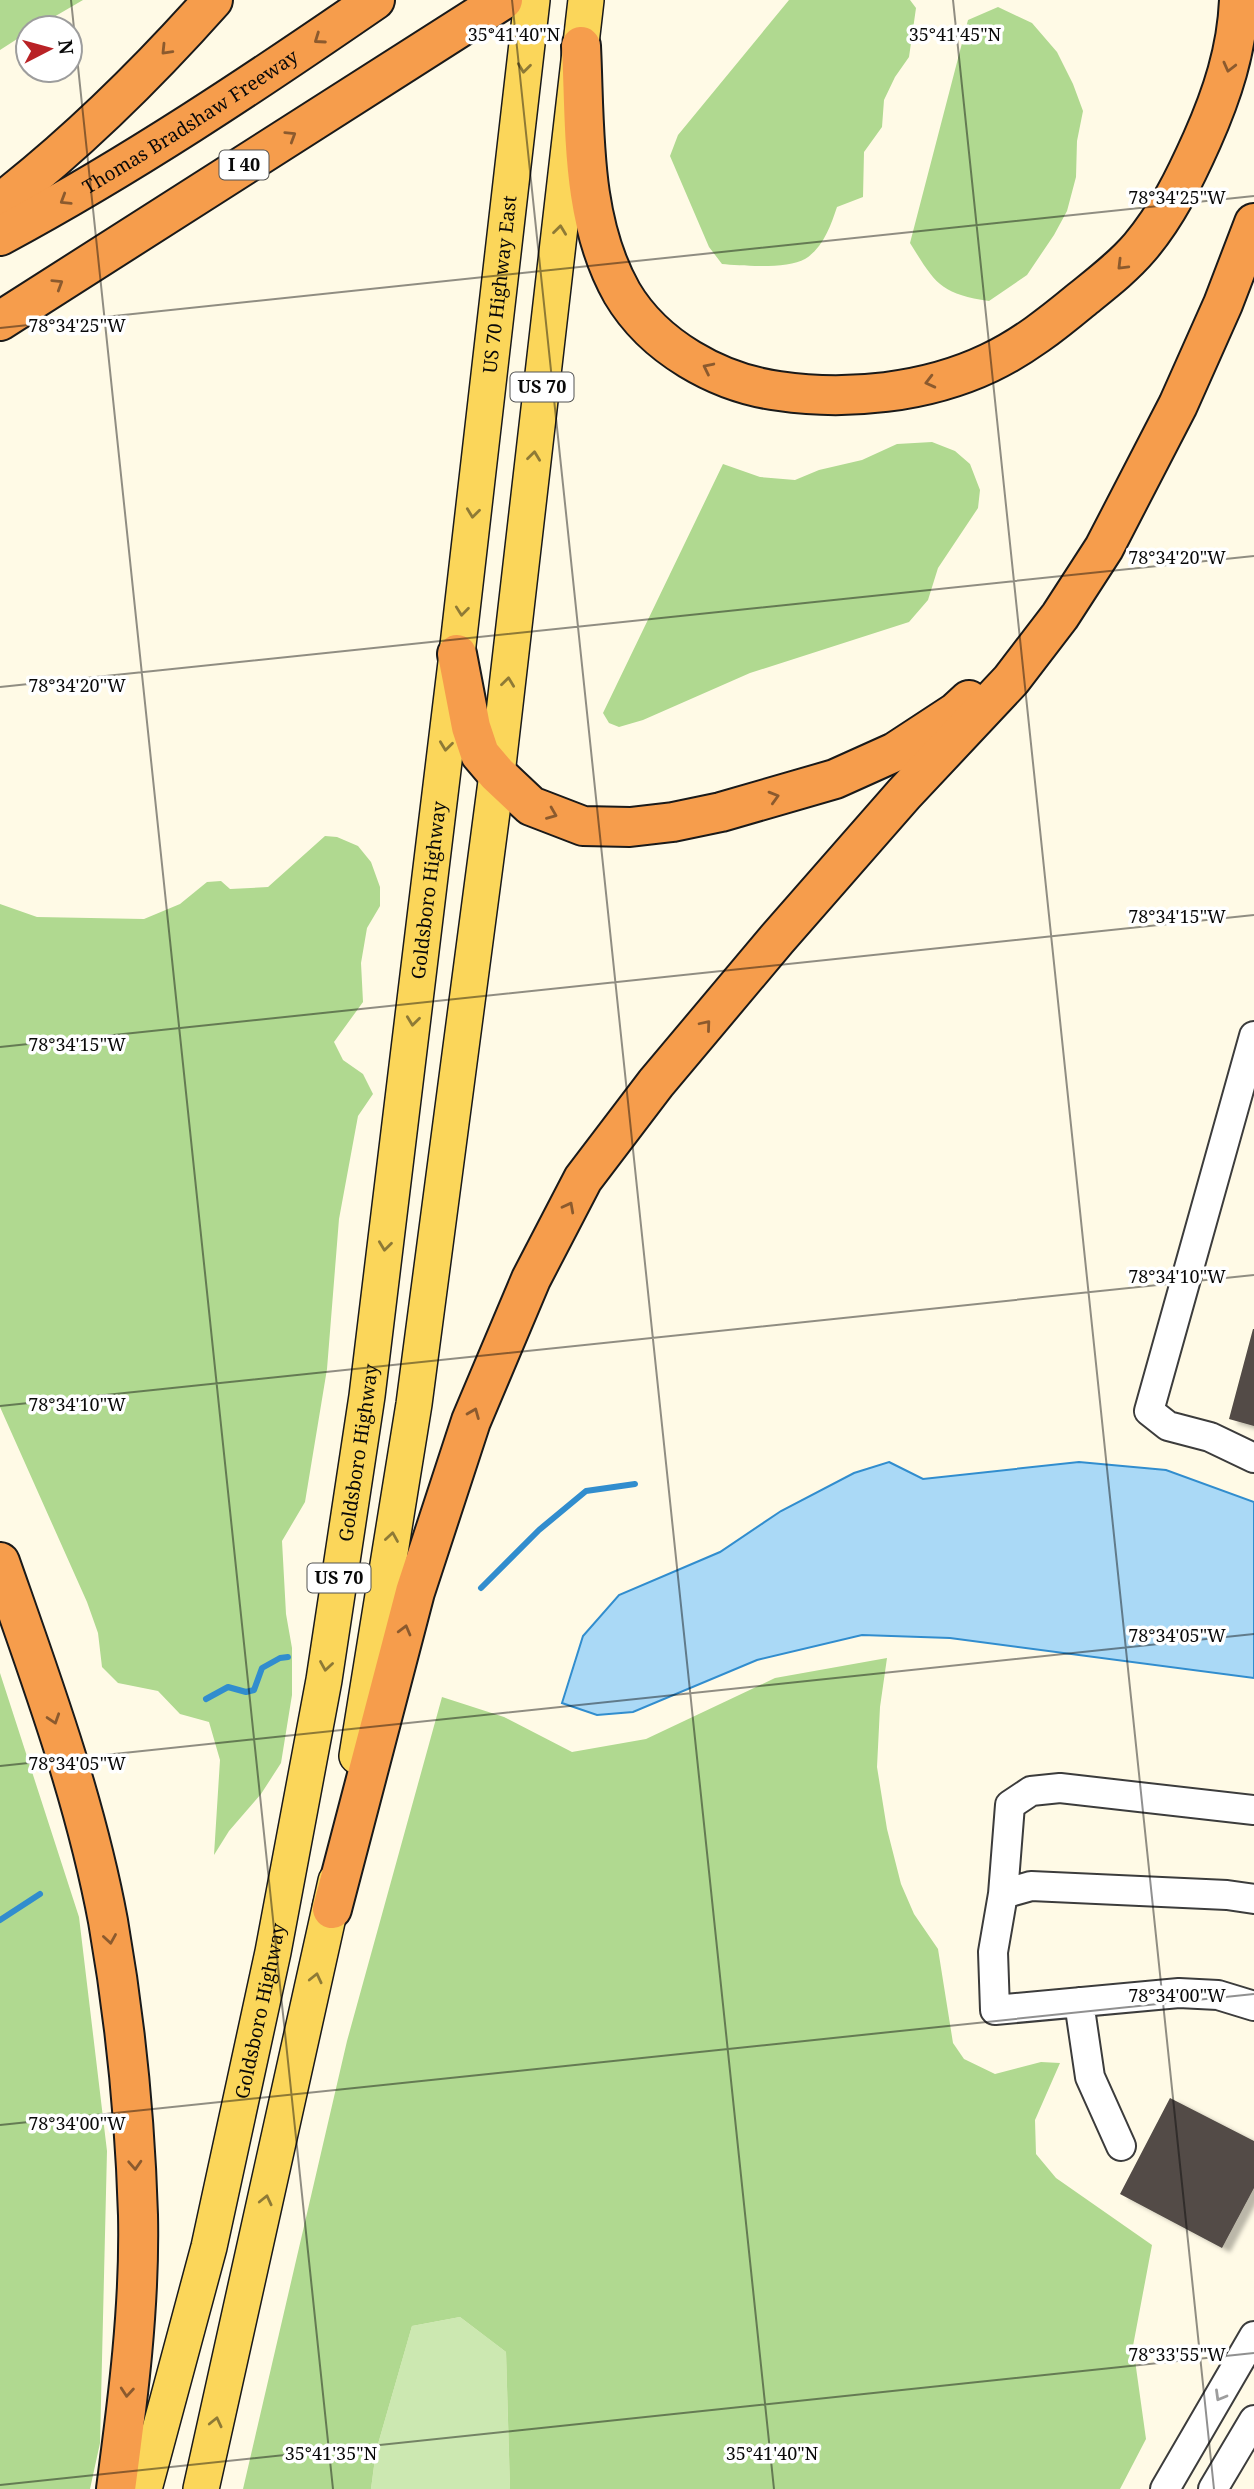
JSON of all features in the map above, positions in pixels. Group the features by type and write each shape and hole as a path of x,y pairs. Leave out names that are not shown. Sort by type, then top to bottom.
{"highway":[{"path":"0,204 126,92 213,0"},
{"name":"Thomas Bradshaw Freeway","path":"0,236 51,209 245,90 375,0"},
{"path":"581,46 589,185 597,236 624,295 640,318 658,337 682,355 736,381 792,393 855,395 926,384 987,364 1046,329 1112,275 1139,248 1167,211 1189,168 1224,86 1233,48 1239,0"},
{"name":"I 40","path":"0,321 496,5"},
{"path":"332,1909 415,1592 471,1422 531,1279 583,1179 656,1083 777,939 904,794 1011,680 1060,616 1104,548 1178,405 1223,304 1254,223"},
{"path":"457,654 471,727 480,754 498,775 531,806 583,826 630,827 673,822 780,796 835,779 895,752 956,712 1060,616"},
{"path":"0,1562 74,1781 107,1919 124,2030 138,2217 134,2313 116,2489"},
{"path":"0,1597 37,1667"}],"main road":[{"name":"Goldsboro Highway","path":"144,2489 215,2220 273,1952 324,1681 367,1396 457,654 532,0"},
{"name":"US 70","path":"201,2489 332,1909 414,1404 498,775 586,0"}],"street":[{"path":"1254,1037 1149,1410 1168,1426 1210,1437 1254,1458"},
{"path":"1254,1810 1060,1788 1031,1791 1010,1805 1003,1894 993,1952 995,2010 1179,1993 1218,1995 1254,2006"},
{"path":"1003,1894 1031,1886 1227,1895 1254,1899"},
{"path":"1079,2002 1090,2077 1121,2146"},
{"path":"1165,2489 1254,2336"},
{"path":"1213,2489 1254,2420"}],"green space":[{"path":"0,0 83,0 59,14 14,14 14,41 0,50"},
{"path":"789,0 910,0 916,8 909,57 884,100 882,127 864,152 863,197 837,207 817,249 805,259 788,264 722,264 709,247 670,156 678,135"},
{"path":"998,7 1032,23 1057,52 1083,111 1077,141 1076,177 1067,211 1027,275 989,301 959,295 940,284 910,243 968,20"},
{"path":"932,442 955,451 970,464 980,490 978,508 938,568 928,600 909,622 750,673 643,720 619,727 609,723 603,713 723,464 760,477 795,480 819,470 862,460 897,444"},
{"path":"325,836 337,837 358,846 371,862 380,887 380,906 367,928 361,963 363,1002 334,1042 343,1060 363,1074 373,1094 358,1116 339,1219 327,1369 305,1502 282,1541 286,1614 292,1648 292,1695 281,1763 214,1855 220,1760 209,1722 180,1714 158,1691 118,1683 102,1667 98,1633 87,1602 0,1407 0,904 37,917 144,919 180,904 207,882 221,881 230,889 268,887"},
{"path":"887,1658 880,1707 877,1767 887,1829 901,1884 914,1914 938,1949 953,2043 964,2059 995,2074 1041,2062 1060,2063 1035,2120 1036,2154 1056,2178 1152,2245 1133,2346 1146,2439 1120,2489 510,2489 506,2352 460,2317 412,2326 376,2451 371,2489 243,2489 347,2041 442,1697 504,1717 572,1752 646,1739 775,1678"},
{"path":"0,1673 79,1917 107,2151 100,2443 90,2489 0,2489"},
{"path":"460,2317 506,2352 510,2489 371,2489 376,2451 412,2326"}],"water":[{"path":"889,1462 923,1479 1079,1462 1166,1470 1254,1502 1254,1678 950,1638 862,1635 757,1660 633,1712 597,1715 562,1703 583,1636 619,1595 720,1552 781,1511 854,1473"}],"building":[{"path":"1254,1329 1254,1426 1229,1419"},
{"path":"1170,2098 1254,2141 1254,2188 1222,2248 1120,2194"}],"waterway":[{"path":"481,1588 539,1530 586,1491 635,1484"},
{"path":"206,1699 228,1687 246,1692 254,1690 262,1668 280,1658 288,1657"},
{"path":"0,1920 40,1894"}]}
